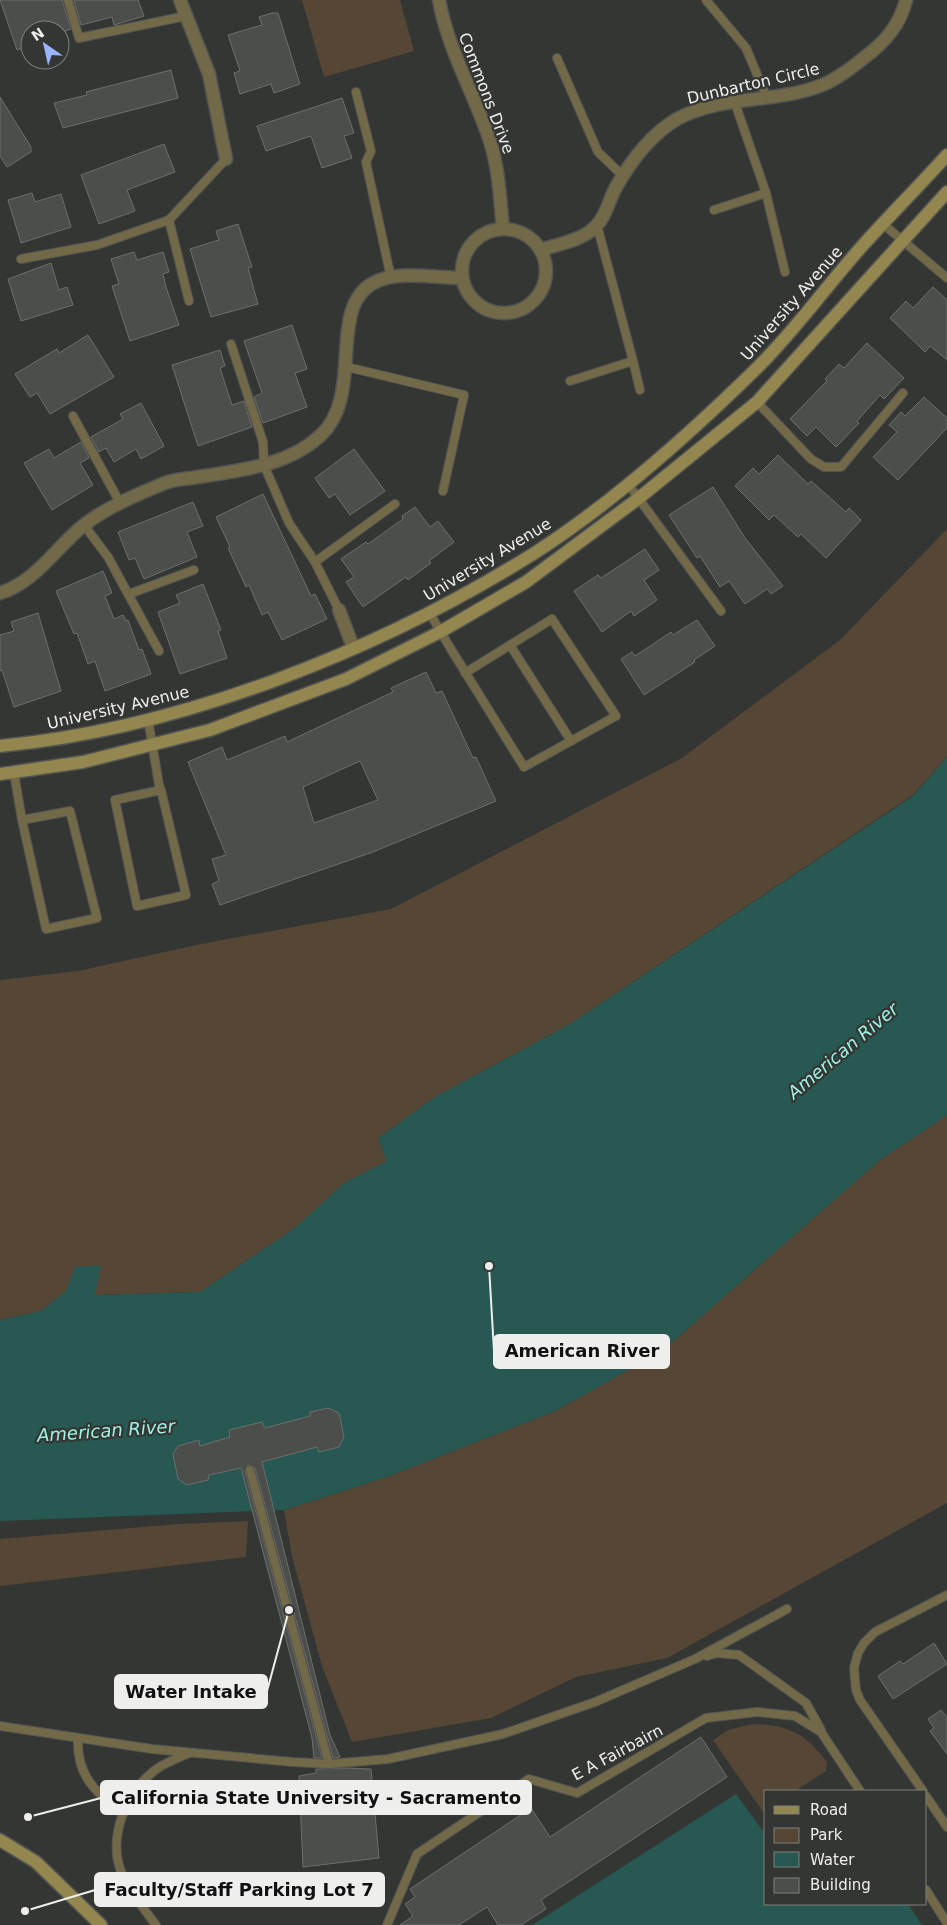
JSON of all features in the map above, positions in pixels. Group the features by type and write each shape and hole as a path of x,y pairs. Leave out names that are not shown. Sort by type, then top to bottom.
{"street":[{"path":"180,0 209,74 226,160"},
{"name":"Commons Drive","path":"438,0 453,51 477,104 491,143 498,169 503,229"},
{"name":"Dunbarton Circle","path":"598,225 623,176 646,144 676,120 707,107 767,98 810,88 843,74 879,47 894,28 906,0"},
{"name":"University Avenue","path":"0,746 91,733 148,719 218,700 294,673 429,612 534,553 654,463 779,346 883,224 947,155"},
{"path":"0,774 82,762 153,746 210,730 346,679 440,632 526,582 639,498 757,402 947,192"},
{"path":"541,250 581,236 598,225"},
{"path":"503,229 524,234 541,250 546,264 546,278 541,292 532,304 519,311 504,314 483,307 467,292 462,278 463,260 472,245 485,233 503,229"},
{"path":"0,593 38,572 84,525 120,503 167,482 264,466 298,452 323,434 337,414 347,366 347,322 354,303 368,287 381,280 391,278 462,278"},
{"path":"339,610 353,647"},
{"path":"0,1840 36,1862 101,1925"}],"lane":[{"path":"68,0 79,38 186,16"},
{"path":"706,0 746,48 767,98"},
{"path":"557,58 598,152 623,176"},
{"path":"356,92 371,151 366,162 391,278"},
{"path":"734,103 766,193 785,272"},
{"path":"22,259 97,245 169,220 226,160"},
{"path":"714,210 766,193"},
{"path":"169,220 189,301"},
{"path":"883,224 947,278"},
{"path":"598,225 640,390"},
{"path":"231,344 262,442 264,466 289,523 315,562 339,610"},
{"path":"570,380 633,361"},
{"path":"347,366 464,396 443,491"},
{"path":"757,402 811,460 824,467 841,467 903,393"},
{"path":"73,416 120,503"},
{"path":"628,484 721,611"},
{"path":"315,562 395,504"},
{"path":"84,525 108,557 159,651"},
{"path":"129,594 194,570"},
{"path":"429,612 465,673 524,767 616,716 552,618 465,673"},
{"path":"510,645 571,741"},
{"path":"148,719 161,790 186,895 137,906 115,800 161,790"},
{"path":"14,773 22,820 46,928 97,918 70,811 22,820"},
{"path":"250,1470 329,1764"},
{"path":"922,1790 860,1700 856,1690 854,1668 864,1644 876,1632 947,1595"},
{"path":"0,1726 190,1753 329,1764 388,1759 503,1734 595,1702 695,1659 787,1609"},
{"path":"695,1659 717,1653 739,1655 806,1703 821,1732"},
{"name":"E A Fairbairn","path":"387,1925 417,1854 529,1779 577,1793 706,1718 758,1712 795,1716 821,1732 859,1790"},
{"path":"78,1738 77,1755 82,1770 96,1792 123,1814"},
{"path":"156,1925 121,1873 118,1833 123,1814 141,1783 160,1767 190,1753"},
{"path":"927,1797 947,1827"},
{"path":"927,1892 947,1923"}],"green space":[{"path":"302,0 400,0 414,51 324,77"},
{"path":"947,529 947,757 913,795 570,1024 435,1097 378,1138 387,1161 344,1183 295,1228 200,1292 94,1295 66,1291 41,1311 0,1320 0,980 78,971 201,944 391,909 682,758 840,640"},
{"path":"947,1115 947,1503 667,1658 576,1677 491,1718 352,1742 322,1666 292,1556 284,1510 384,1478 555,1411 662,1351 881,1159"},
{"path":"248,1521 246,1557 0,1586 0,1539 178,1524"},
{"path":"752,1724 776,1726 786,1729 803,1737 819,1752 827,1762 826,1771 797,1790 764,1790 763,1812 713,1740 728,1730"}],"water":[{"path":"947,757 947,1115 881,1159 662,1351 555,1411 384,1478 284,1510 0,1521 0,1320 41,1311 66,1291 75,1267 101,1265 95,1295 200,1292 295,1228 344,1183 387,1161 378,1138 435,1097 570,1024 913,796"},
{"path":"736,1794 764,1831 764,1905 909,1905 922,1925 532,1925"}],"building":[{"path":"0,0 62,0 68,20 20,20 20,49 17,50"},
{"path":"74,0 138,0 144,16 114,25 112,17 81,25"},
{"path":"278,13 300,84 274,93 271,84 240,94 234,73 240,71 228,35 262,25 259,17"},
{"path":"171,70 178,98 63,128 54,103 87,95 86,92"},
{"path":"0,97 31,147 31,152 7,167 0,156"},
{"path":"342,98 354,133 344,136 352,158 322,168 311,136 266,151 257,126"},
{"path":"164,144 175,172 127,190 135,211 99,224 81,175"},
{"path":"32,193 35,202 61,194 71,227 21,243 8,200"},
{"path":"238,224 252,267 248,268 258,304 211,317 190,249 219,240 216,231"},
{"path":"134,252 137,260 163,252 169,272 163,274 179,325 130,341 112,286 119,284 111,259"},
{"path":"51,263 59,290 67,287 73,305 21,321 8,279"},
{"path":"933,287 947,300 947,360 930,346 925,352 890,318 906,301 913,308"},
{"path":"292,325 307,369 295,373 307,407 263,423 254,397 262,393 244,341"},
{"path":"88,335 114,377 50,414 37,393 30,397 15,374 57,349 59,353"},
{"path":"867,343 904,378 884,399 880,395 857,421 859,423 836,447 816,427 807,436 790,419 827,381 825,379 839,364 844,368"},
{"path":"220,350 225,366 220,368 232,405 244,401 252,427 198,446 172,365"},
{"path":"924,397 947,418 947,428 898,480 873,457 897,432 889,425 901,412 905,416"},
{"path":"141,403 164,446 141,459 136,449 114,462 106,448 99,452 91,437 123,419 120,414"},
{"path":"81,442 89,458 80,463 93,485 52,510 24,463 49,449 54,458"},
{"path":"354,449 385,491 350,515 335,494 329,498 315,478"},
{"path":"778,455 808,484 811,481 846,512 849,508 861,520 826,558 801,534 798,537 774,515 769,520 735,486 753,468 759,474"},
{"path":"713,487 745,538 783,586 771,594 767,589 745,604 729,581 720,587 700,556 697,558 669,515"},
{"path":"263,494 311,596 315,594 327,619 282,640 268,612 262,615 249,585 246,587 216,517"},
{"path":"193,502 203,526 187,532 197,557 144,579 135,558 129,560 118,532"},
{"path":"415,507 430,527 438,521 454,542 429,561 431,563 408,580 406,577 363,607 346,582 354,577 341,559 366,542 368,544 403,519 402,516"},
{"path":"645,549 659,570 644,580 657,600 634,616 631,611 602,632 574,591 598,575 601,578"},
{"path":"103,571 112,593 105,596 114,619 123,615 126,621 128,620 139,650 142,649 151,674 105,691 95,661 88,664 77,633 74,634 56,591"},
{"path":"203,584 221,630 218,631 227,658 180,674 158,612 180,603 176,595"},
{"path":"38,613 61,691 14,707 2,670 0,671 0,635 14,631 11,622"},
{"path":"697,620 715,646 694,660 695,662 644,695 621,659 632,652 635,656 671,632 673,635"},
{"path":"426,672 436,693 442,691 473,758 476,757 496,801 373,852 220,905 212,884 219,881 212,859 226,855 188,762 222,747 227,760 285,736 287,742 393,692 391,688","holes":["360,761 378,800 314,823 303,787"]},
{"path":"328,1408 339,1413 344,1437 339,1447 319,1452 317,1447 262,1462 330,1735 340,1757 333,1758 255,1468 248,1465 245,1471 322,1758 314,1758 312,1738 241,1468 209,1475 208,1480 187,1485 178,1479 173,1454 178,1446 199,1440 200,1446 230,1437 229,1430 262,1422 265,1428 310,1416 310,1412"},
{"path":"934,1643 947,1664 893,1699 878,1676 900,1661 903,1664"},
{"path":"941,1710 947,1717 947,1754 930,1731 934,1728 928,1719"},
{"path":"701,1737 727,1777 541,1900 546,1909 521,1925 498,1925 487,1907 459,1925 400,1925 413,1916 405,1904 415,1897 410,1889 531,1808 550,1837"},
{"path":"316,1769 371,1769 379,1858 303,1867 299,1776 316,1773"}],"place":[{"name":"American River","path":"489,1266"},
{"name":"Water Intake","path":"289,1610"},
{"name":"California State University - Sacramento","path":"28,1817"},
{"name":"Faculty/Staff Parking Lot 7","path":"25,1911"}]}
